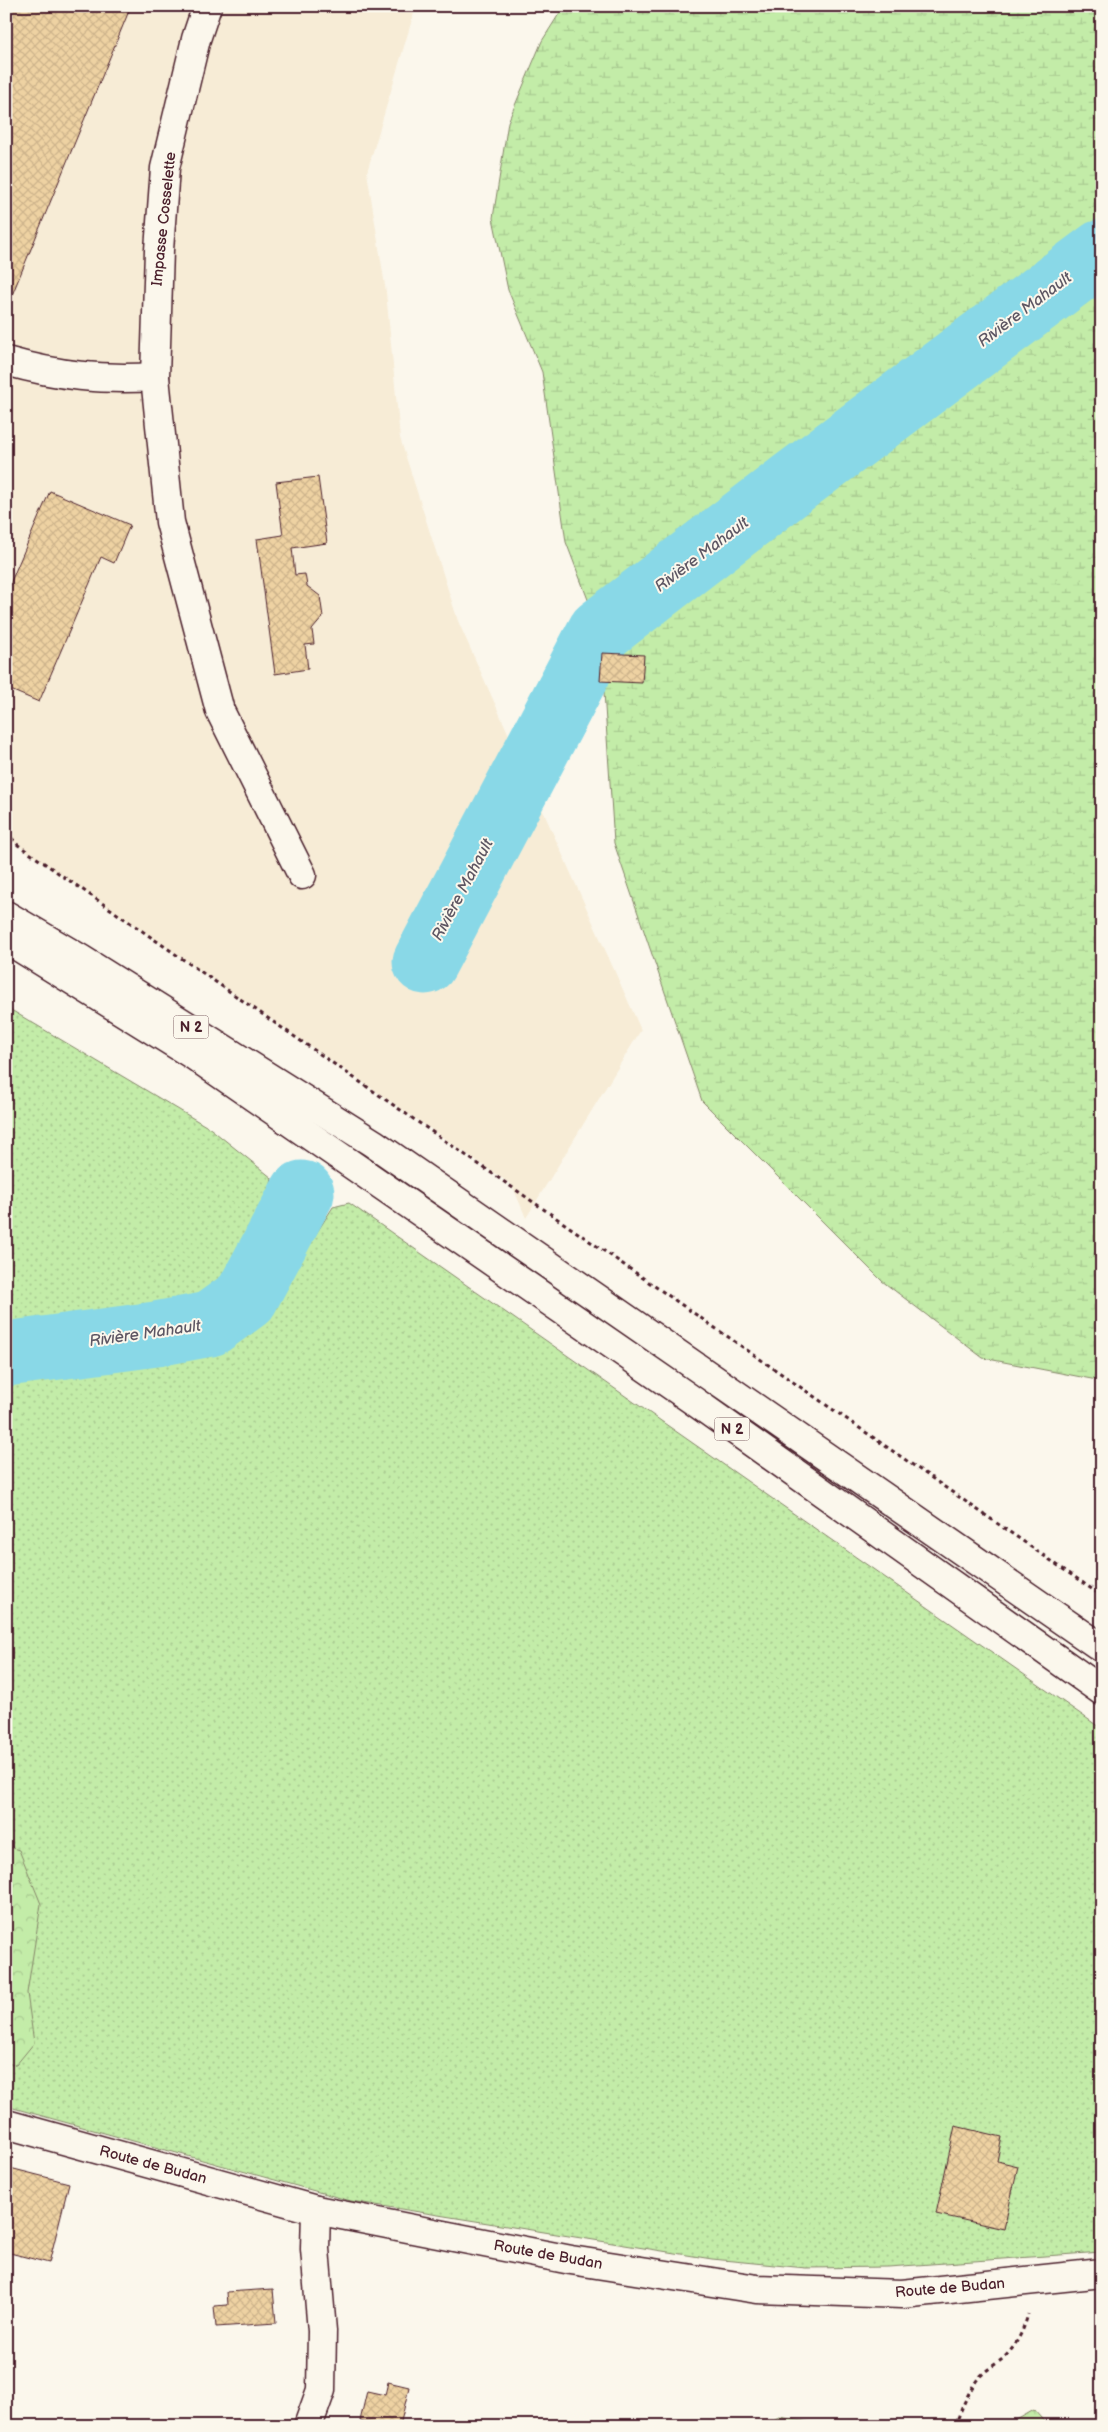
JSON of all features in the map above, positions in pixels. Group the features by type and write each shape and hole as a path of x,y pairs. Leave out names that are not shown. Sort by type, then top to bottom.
{"main road":[{"name":"Impasse Cosselette","path":"208,6 196,39 166,168 156,310 155,377 170,522 220,711 302,875"},
{"path":"6,361 41,371 100,379 155,377"},
{"name":"N 2","path":"6,915 89,964 373,1143 1102,1648"},
{"name":"N 2","path":"6,939 194,1054 691,1399 1102,1691"},
{"name":"Route de Budan","path":"6,2124 316,2210 571,2260 757,2289 902,2294 1102,2273"},
{"path":"308,2426 320,2390 322,2331 315,2249 316,2210"}],"path":[{"path":"6,832 18,844 1102,1596"},
{"path":"955,2426 963,2405 978,2379 1003,2359 1024,2328 1029,2311 1028,2282"}],"shaded area":[{"path":"6,6 416,6 367,172 386,292 400,438 458,621 641,1030 526,1218 512,1185 6,837"}],"green space":[{"path":"564,6 1102,6 1102,1381 983,1358 882,1281 702,1101 614,843 600,631 566,542 542,372 508,290 493,218 508,122 542,41"},
{"path":"6,1007 211,1129 272,1178 267,1209 217,1289 175,1310 87,1327 6,1337"},
{"path":"349,1203 1102,1729 1102,2252 888,2267 806,2268 712,2259 351,2201 6,2106 6,1378 195,1350 237,1335 276,1297 333,1207"},
{"path":"6,1846 19,1850 41,1904 27,1993 34,2043 16,2065 6,2063"},
{"path":"1034,2410 1048,2426 1006,2426"},
{"path":"779,2417 815,2423 815,2426 761,2426"}],"building":[{"path":"6,6 131,6 12,295 6,293"},
{"path":"318,477 327,543 292,548 295,575 305,574 307,586 320,596 323,617 312,630 314,644 305,645 308,669 275,674 257,539 283,535 276,482"},
{"path":"50,491 130,525 114,563 101,557 39,702 6,688 6,593"},
{"path":"602,653 644,655 642,683 600,681"},
{"path":"955,2126 1002,2137 997,2161 1018,2166 1004,2229 936,2214"},
{"path":"6,2167 69,2183 49,2263 6,2252"},
{"path":"273,2289 276,2323 216,2327 214,2306 228,2305 227,2292"},
{"path":"388,2382 409,2387 400,2426 382,2426 360,2421 367,2391 385,2395"}],"waterway":[{"name":"Rivière Mahault","path":"425,962 600,631 793,483 1102,252"},
{"name":"Rivière Mahault","path":"6,1354 156,1334 210,1324 246,1298 302,1193"}]}
